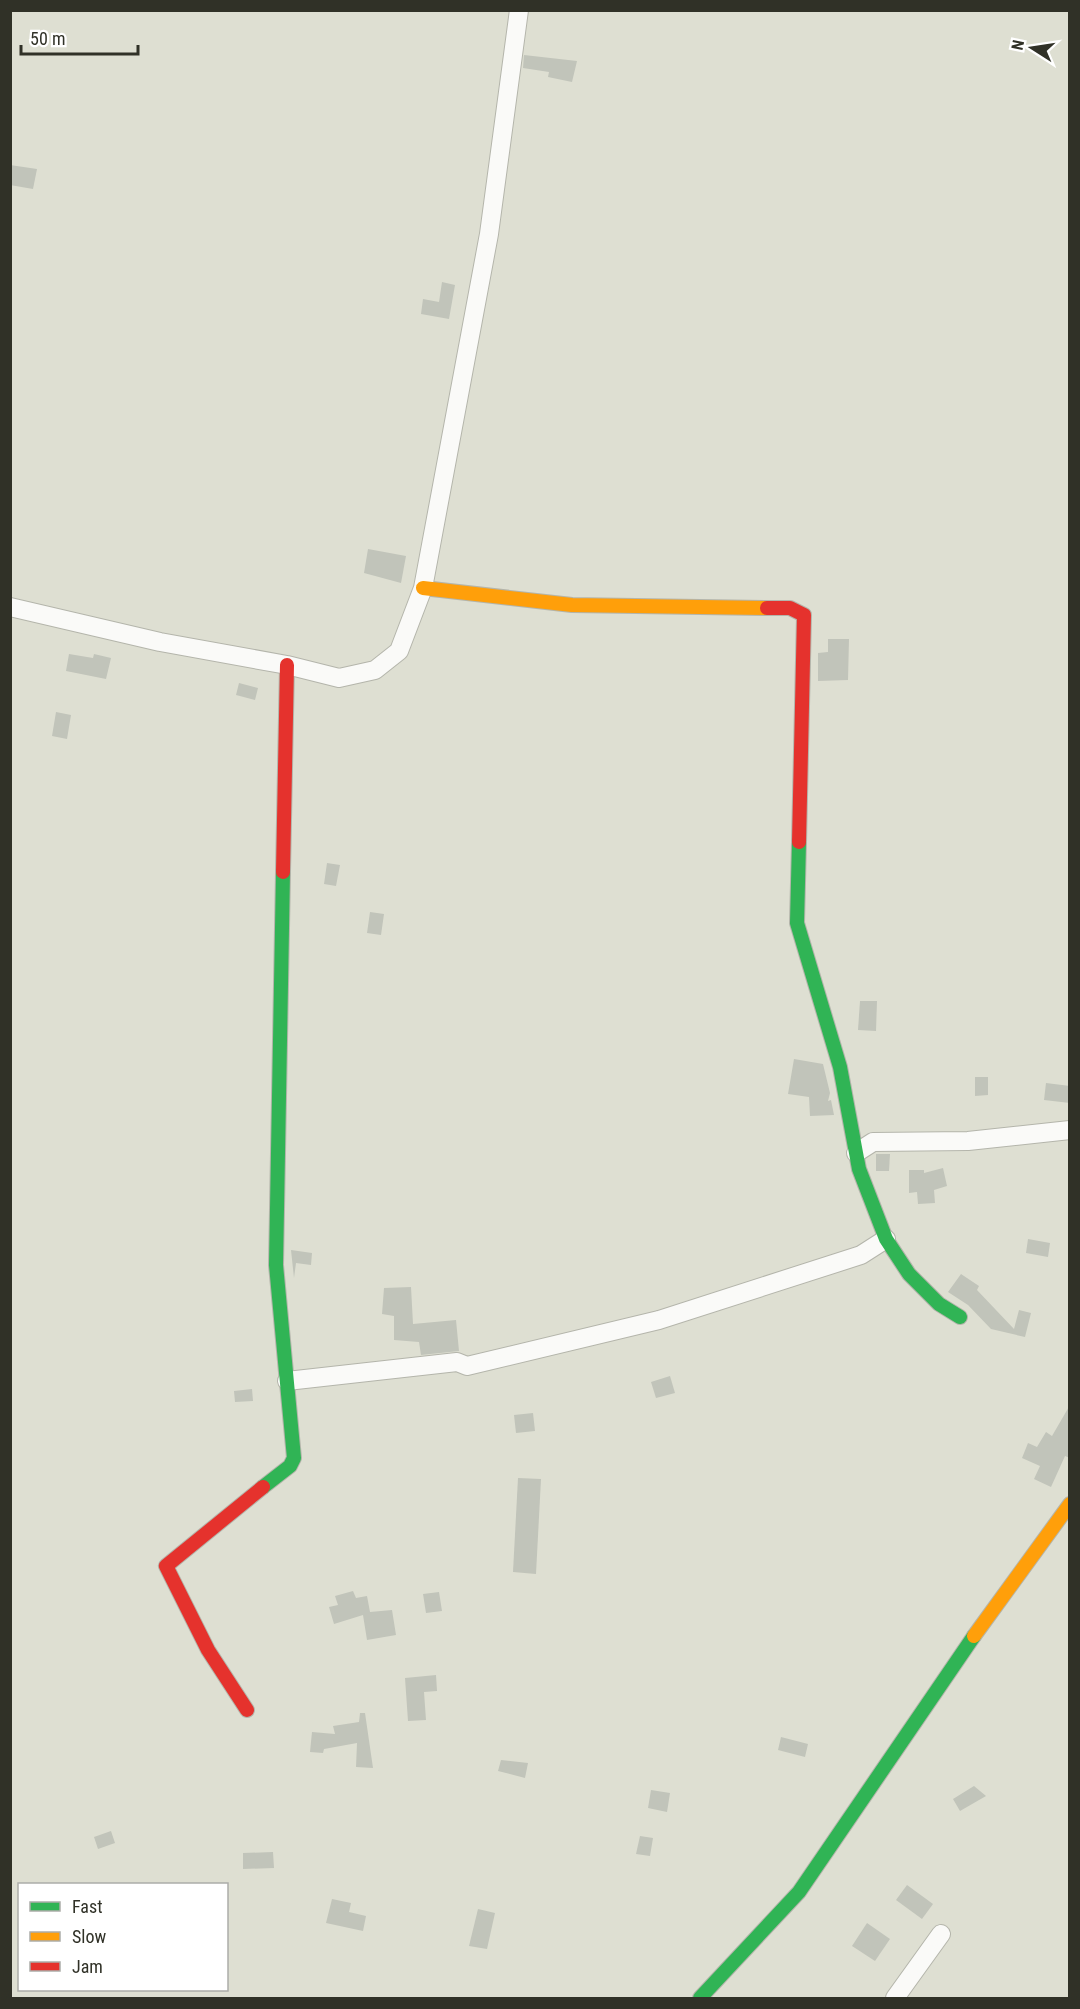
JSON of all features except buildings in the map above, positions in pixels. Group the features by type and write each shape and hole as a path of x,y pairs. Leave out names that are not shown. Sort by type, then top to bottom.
{"street":[{"path":"10,607 160,642 286,665 339,678 375,670 399,651 423,588 489,234 519,10"},
{"path":"423,588 572,605 790,608 804,615 797,923 840,1067 859,1169 886,1239 909,1274 939,1304 960,1317"},
{"path":"246,1710 208,1650 166,1566 290,1466 294,1458 276,1265 286,665"},
{"path":"856,1153 873,1142 968,1141 1070,1130"},
{"path":"287,1381 456,1362 467,1366 659,1320 861,1255 886,1239"},
{"path":"700,1998 799,1892 1011,1582 1070,1504"},
{"path":"896,1998 941,1934"}],"traffic: fast":[{"path":"799,842 797,923 840,1067 859,1169 886,1239 909,1274 939,1304 960,1317"},
{"path":"263,1487 290,1466 294,1458 276,1265 283,872"},
{"path":"700,1998 799,1892 974,1636"}],"traffic: slow":[{"path":"423,588 572,605 767,608"},
{"path":"974,1636 1070,1504"}],"traffic: jam":[{"path":"767,608 790,608 804,615 799,842"},
{"path":"283,872 287,665"},
{"path":"247,1710 208,1650 166,1566 263,1487"}]}
